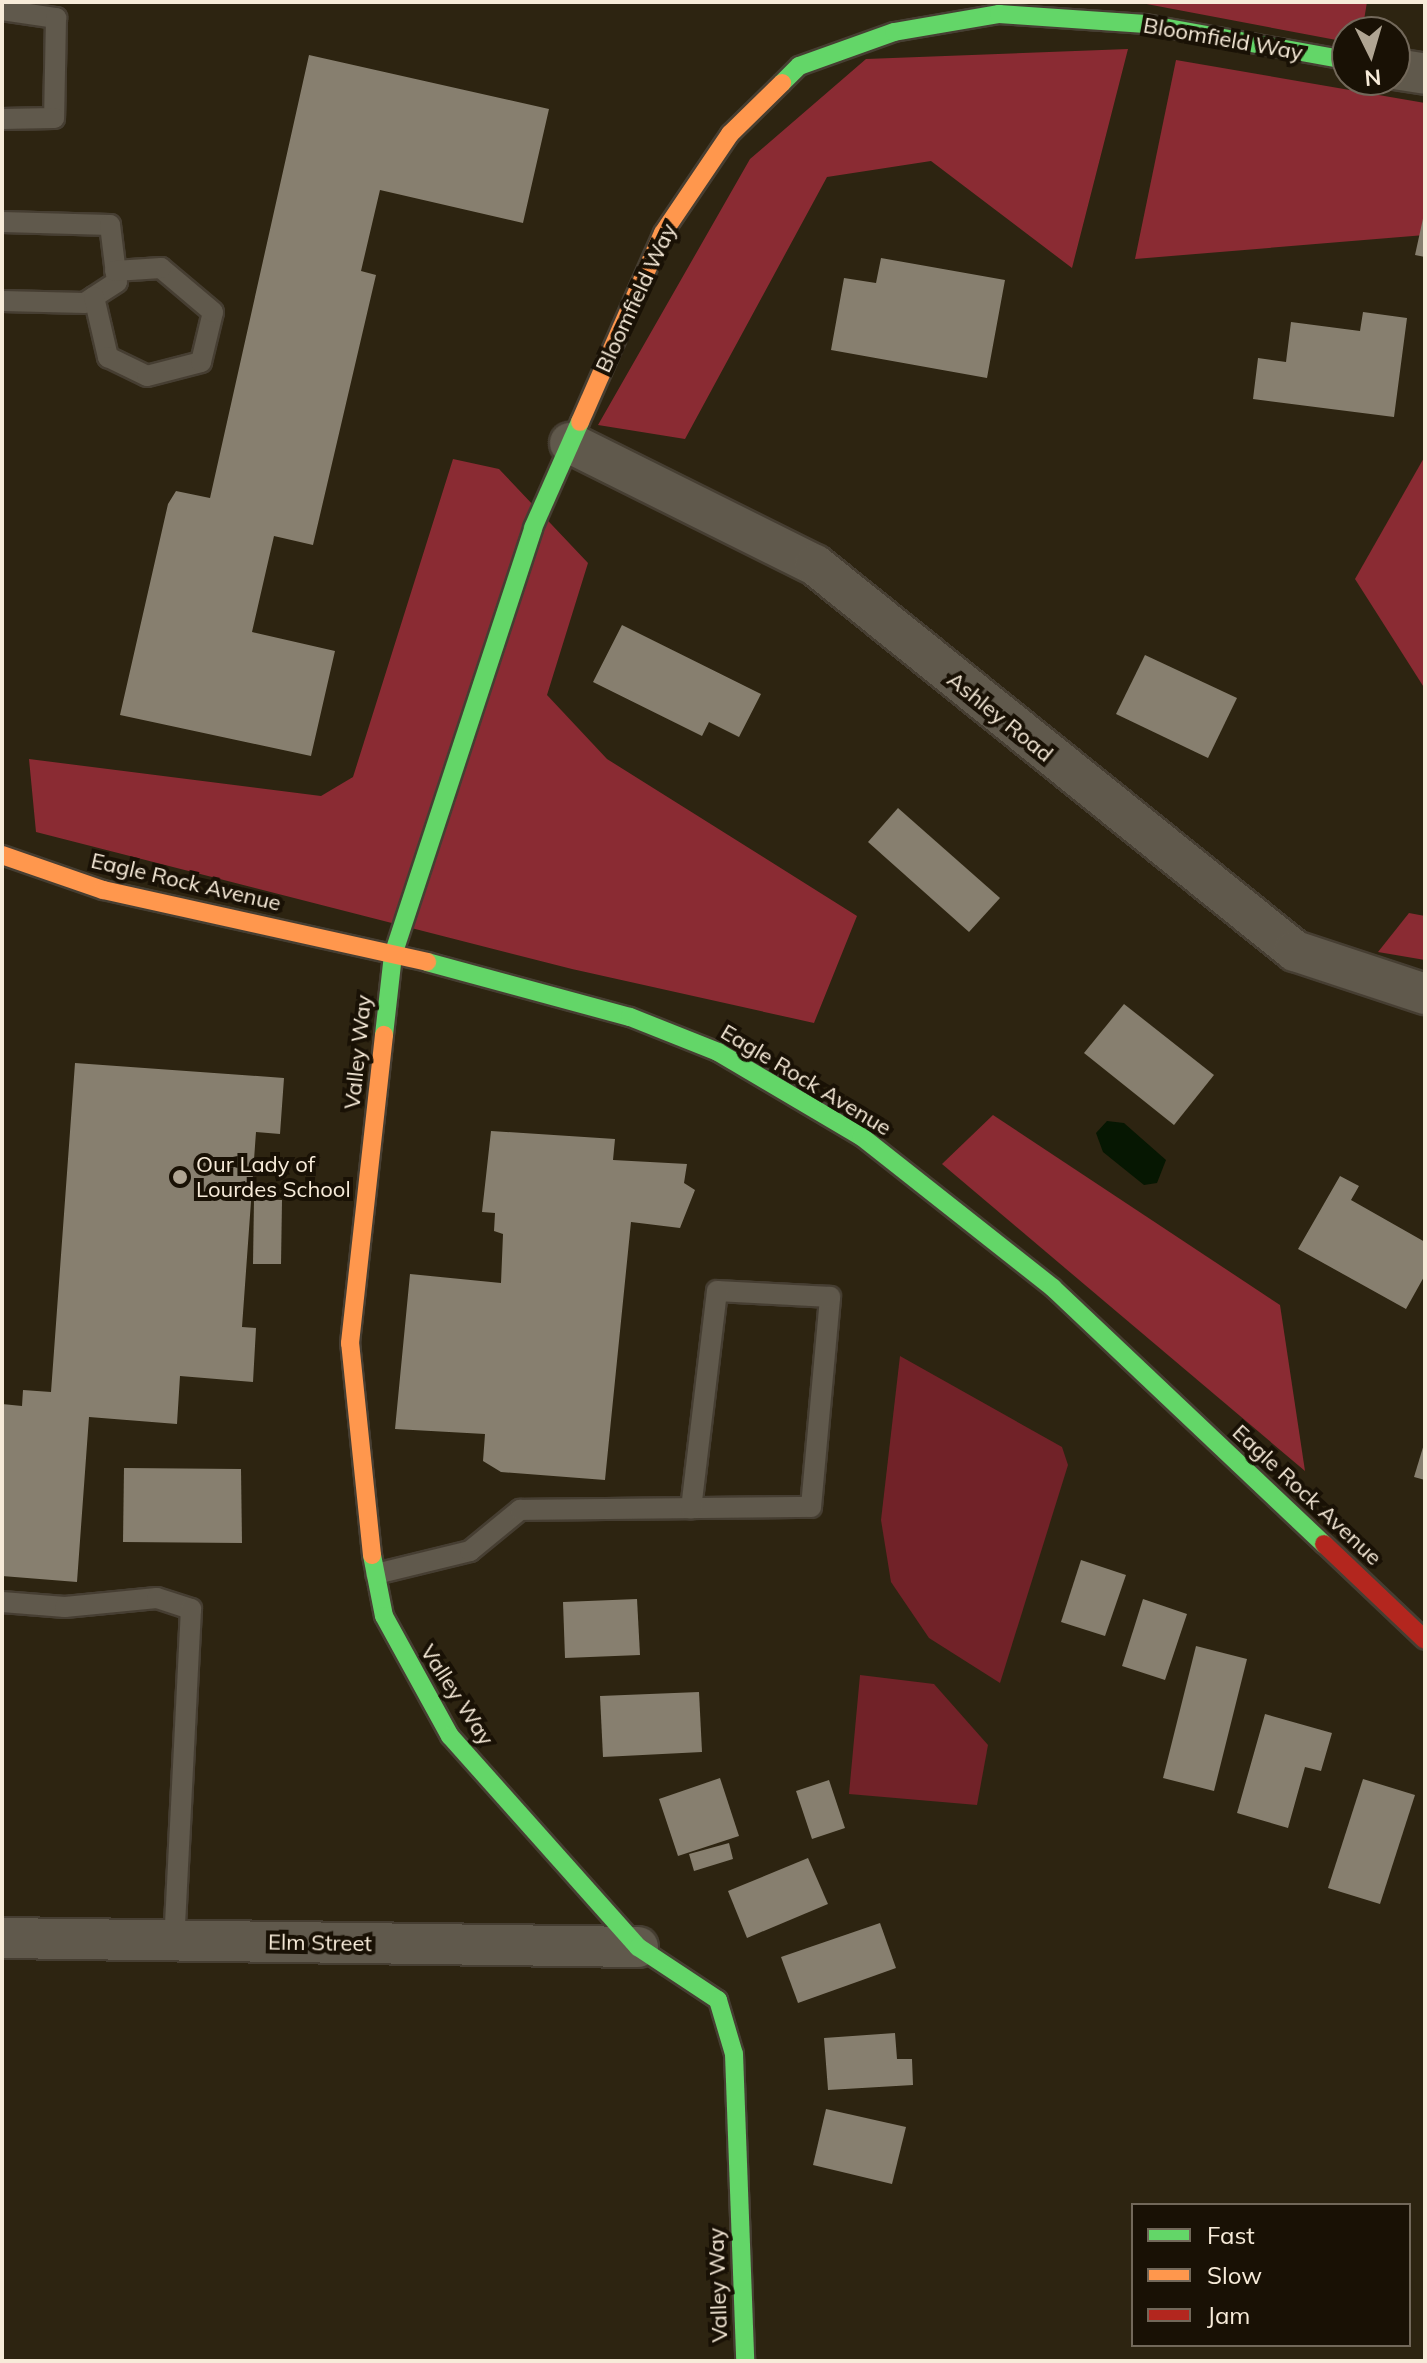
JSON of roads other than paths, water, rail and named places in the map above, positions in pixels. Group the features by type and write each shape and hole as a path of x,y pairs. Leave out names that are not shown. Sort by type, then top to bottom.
{"street":[{"name":"Bloomfield Way","path":"393,955 533,528 663,233 730,134 799,66 894,32 999,14 1146,24 1331,57"},
{"name":"Ashley Road","path":"570,443 815,565 1295,951 1425,994"},
{"name":"Eagle Rock Avenue","path":"2,855 111,892 393,955 630,1017 718,1052 862,1137 1053,1288 1425,1640"},
{"name":"Valley Way","path":"393,955 350,1343 376,1574 390,1628 450,1736 638,1947 718,2000 734,2054 745,2361"},
{"name":"Elm Street","path":"2,1938 638,1947"}],"lane":[{"path":"2,10 56,18 54,118 2,119"},
{"path":"2,222 110,225 117,282 85,303 2,301"},
{"path":"94,297 108,357 147,376 201,362 213,312 161,268 115,271"},
{"path":"376,1574 470,1551 520,1510 811,1507 830,1297 717,1291 691,1508"},
{"path":"2,1602 65,1607 157,1598 191,1609 174,1941"}],"place":[{"name":"Our Lady of Lourdes School","path":"180,1177"}]}
